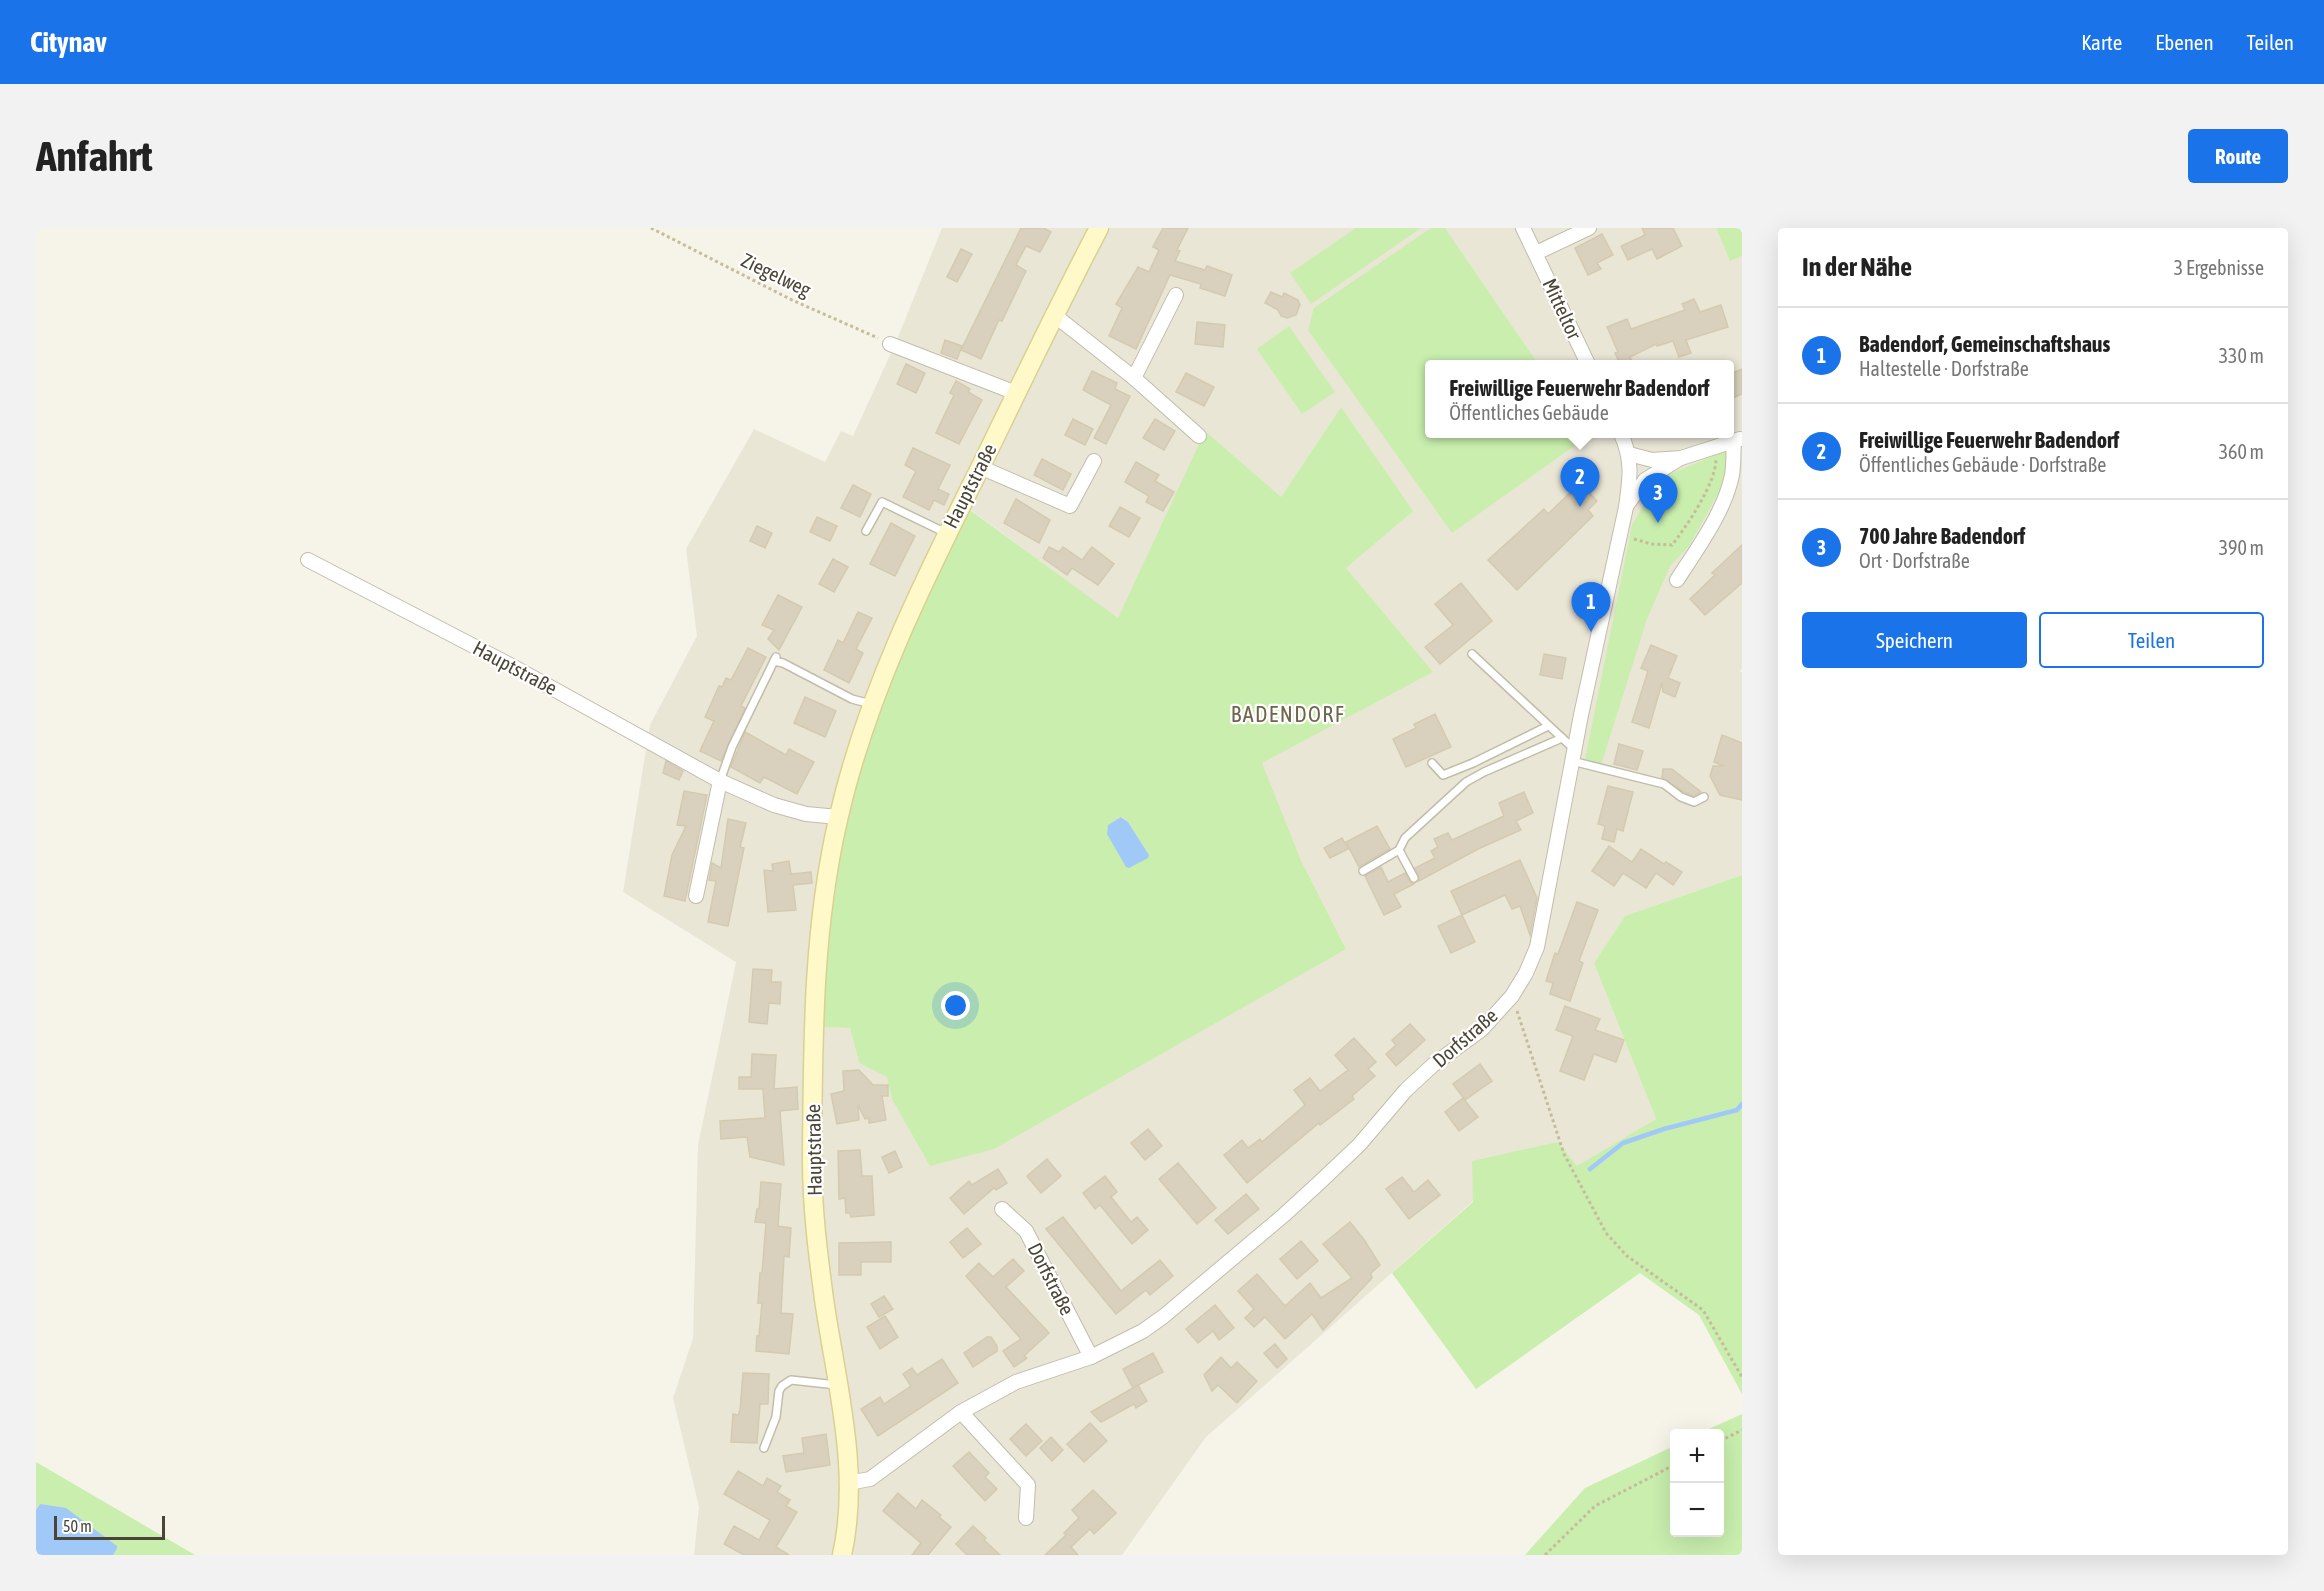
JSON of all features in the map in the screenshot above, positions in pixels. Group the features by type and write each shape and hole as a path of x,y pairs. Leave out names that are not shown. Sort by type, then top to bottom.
{"main road":[{"name":"Hauptstraße","path":"842,1555 848,1529 847,1447 839,1385 824,1302 812,1178 813,1041 817,957 823,900 838,817 857,750 895,645 946,533 1053,314 1099,228"}],"street":[{"name":"Mitteltor","path":"1523,228 1586,360"},
{"path":"1536,253 1589,228"},
{"path":"1134,378 1176,295"},
{"path":"1053,314 1134,378 1199,436"},
{"path":"890,344 1016,393"},
{"path":"1623,438 1629,454"},
{"name":"Dorfstraße","path":"1626,507 1645,480 1681,458 1738,440 1728,491 1701,542 1677,580"},
{"name":"Dorfstraße","path":"848,1483 863,1481 881,1472 961,1412 1016,1382 1091,1357 1143,1331 1164,1316 1284,1215 1359,1145 1406,1090 1433,1065 1482,1029 1512,996 1526,973 1537,947 1573,755 1626,507 1630,479 1629,454 1652,460 1681,458"},
{"path":"980,467 1070,506 1094,461"},
{"name":"Hauptstraße","path":"308,560 512,666 720,781 774,805 806,814 838,817"},
{"path":"696,896 720,781"},
{"name":"Dorfstraße","path":"1002,1209 1026,1232 1091,1357"},
{"path":"961,1412 1028,1485 1026,1518"}],"lane":[{"path":"866,531 882,502 946,533"},
{"path":"1472,654 1562,738 1573,755 1664,784 1681,797 1694,802 1704,797"},
{"path":"720,781 732,747 775,659 852,699 873,705"},
{"path":"1432,763 1443,775 1473,763 1548,726"},
{"path":"1363,871 1399,850 1405,838 1466,782 1562,738"},
{"path":"1399,850 1414,878"},
{"path":"764,1448 776,1416 779,1390 782,1386 791,1380 839,1385"}],"path":[{"name":"Ziegelweg","path":"651,228 792,300 890,344"},
{"path":"1620,535 1652,544 1672,545 1689,522 1716,466 1716,446"},
{"path":"1512,996 1540,1075 1564,1154 1606,1233 1627,1256 1703,1310 1742,1377"},
{"path":"1724,1439 1742,1430"},
{"path":"1545,1555 1595,1506 1670,1467"}],"shaded area":[{"path":"942,228 1716,228 1730,260 1742,256 1742,668 1740,671 1742,673 1742,875 1625,916 1594,963 1656,1119 1577,1167 1473,1201 1206,1437 1122,1555 694,1555 699,1507 673,1398 693,1338 698,1145 736,962 623,892 650,725 697,636 686,549 754,429 825,462 841,431 853,436 896,342","holes":["1341,407 1345,568 1432,672 1261,763 1300,858 1346,949 892,1099 887,1076 859,1063 850,1028 822,1027 833,901 848,819 867,753 904,649 971,510 1118,619 1205,432 1281,498"]}],"green space":[{"path":"1356,228 1421,228 1311,304 1290,273"},
{"path":"1431,228 1445,228 1535,360 1425,360 1425,438 1585,438 1452,533 1308,330 1314,308"},
{"path":"1716,228 1742,228 1742,256 1730,261"},
{"path":"1289,326 1335,392 1302,414 1257,349"},
{"path":"1341,407 1413,511 1346,568 1433,672 1262,763 1300,858 1346,949 994,1149 930,1166 892,1099 887,1077 859,1063 850,1028 821,1027 838,870 859,779 885,700 916,622 970,510 1118,618 1205,431 1281,497","holes":["1122,817 1128,822 1149,855 1108,825"]},
{"path":"1730,449 1727,477 1689,546 1670,566 1647,619 1601,765 1585,760 1632,525 1650,495 1668,475"},
{"path":"1742,875 1742,1394 1699,1315 1640,1273 1476,1389 1392,1273 1473,1202 1472,1161 1558,1142 1577,1166 1656,1119 1594,963 1625,916"},
{"path":"1742,1414 1742,1555 1525,1555 1585,1488 1670,1448 1670,1537 1724,1537 1724,1429 1709,1429"},
{"path":"36,1462 195,1555 113,1555 117,1549 40,1504 36,1510"}],"water":[{"path":"1121,817 1128,822 1149,855 1148,858 1129,868 1126,867 1107,834 1108,825"},
{"path":"40,1504 66,1508 117,1546 117,1549 113,1555 36,1555 36,1510"}],"building":[{"path":"1021,228 1044,228 1051,232 1040,252 1026,246 1016,265 1026,271 981,359 961,350"},
{"path":"1163,228 1188,228 1177,250 1180,251 1175,261 1205,270 1207,266 1232,275 1225,296 1200,288 1201,284 1170,275 1136,349 1109,336 1122,308 1116,304 1138,267 1149,272 1159,250 1153,247"},
{"path":"1642,228 1673,228 1682,246 1657,259 1652,249 1628,260 1621,246 1645,235"},
{"path":"1602,234 1613,255 1597,263 1601,269 1588,275 1575,248"},
{"path":"961,249 972,254 957,282 947,277"},
{"path":"1271,292 1282,297 1284,293 1298,300 1300,305 1296,315 1287,318 1281,316 1278,310 1265,303"},
{"path":"1694,299 1700,312 1721,305 1728,327 1686,340 1691,353 1679,357 1673,341 1657,346 1656,344 1630,357 1632,360 1618,360 1615,353 1618,352 1607,327 1627,319 1631,329 1685,310 1682,304"},
{"path":"1197,322 1225,325 1223,347 1195,344"},
{"path":"945,340 962,346 957,359 941,353"},
{"path":"906,364 925,373 916,393 897,384"},
{"path":"1742,369 1742,394 1734,397 1734,372"},
{"path":"1092,371 1117,383 1115,389 1130,396 1106,444 1094,438 1111,405 1083,390"},
{"path":"1186,373 1214,387 1204,406 1176,392"},
{"path":"956,381 970,389 968,392 982,400 959,444 936,433 954,395 950,393"},
{"path":"1073,419 1093,429 1085,445 1065,435"},
{"path":"1155,419 1175,431 1164,450 1143,438"},
{"path":"913,448 950,465 938,489 949,494 944,505 934,500 929,510 903,497 916,471 905,465"},
{"path":"1042,459 1071,474 1063,490 1034,475"},
{"path":"1136,462 1159,475 1155,481 1174,492 1163,511 1146,502 1149,496 1125,482"},
{"path":"1580,483 1597,501 1588,510 1593,516 1517,590 1488,560 1544,509 1548,514"},
{"path":"853,485 871,494 860,517 841,508"},
{"path":"1016,499 1050,520 1039,543 1004,523"},
{"path":"1120,507 1140,518 1129,537 1109,526"},
{"path":"817,517 837,526 830,541 810,532"},
{"path":"891,523 915,536 895,576 870,564"},
{"path":"757,526 772,533 765,548 750,541"},
{"path":"1742,545 1742,583 1705,615 1690,599 1715,575 1712,573"},
{"path":"1049,547 1059,552 1063,547 1082,560 1092,547 1114,564 1098,585 1072,568 1067,575 1043,558"},
{"path":"833,559 848,567 834,592 819,584"},
{"path":"1461,583 1492,621 1440,664 1425,647 1453,625 1435,604"},
{"path":"778,595 802,607 779,650 768,639 774,630 762,625"},
{"path":"858,612 872,618 856,649 863,653 849,683 824,670 838,640 843,643"},
{"path":"1651,645 1677,656 1668,678 1680,683 1675,697 1663,692 1662,683 1649,728 1632,722 1648,671 1641,668"},
{"path":"748,648 766,657 741,706 745,708 721,761 700,751 714,721 705,717 719,686 722,687 726,678 731,680"},
{"path":"1544,654 1566,658 1562,679 1540,675"},
{"path":"805,697 836,711 825,737 794,723"},
{"path":"1435,714 1451,747 1406,767 1393,739 1416,728 1414,724"},
{"path":"745,732 786,755 789,749 814,762 797,794 764,777 760,783 731,767"},
{"path":"1722,735 1742,743 1742,800 1720,795 1710,776 1713,766 1724,766 1714,762"},
{"path":"1619,744 1643,751 1637,770 1614,764"},
{"path":"666,761 683,771 679,780 663,773"},
{"path":"1663,769 1672,769 1701,792 1694,796 1684,792 1662,778"},
{"path":"1608,786 1633,792 1623,831 1617,829 1614,842 1602,839 1605,826 1598,824"},
{"path":"684,791 707,795 685,901 664,896 672,855 686,826 677,825"},
{"path":"1524,792 1533,813 1516,821 1521,830 1478,849 1419,881 1415,868 1435,858 1431,851 1438,847 1434,839 1448,833 1452,840 1504,816 1499,803"},
{"path":"728,819 746,823 740,847 744,848 728,926 708,922 716,881 709,880 712,863 721,868"},
{"path":"1377,826 1390,849 1359,867 1346,842"},
{"path":"1342,838 1348,849 1330,858 1324,848"},
{"path":"1609,846 1632,862 1641,849 1664,864 1666,862 1682,872 1673,885 1656,873 1646,888 1623,873 1614,886 1592,871"},
{"path":"1520,860 1537,898 1530,935 1520,906 1512,909 1505,895 1462,915 1451,891"},
{"path":"789,861 791,874 811,872 812,883 793,885 796,910 768,912 764,870 773,871 772,864"},
{"path":"1381,867 1388,882 1405,873 1409,881 1414,884 1394,894 1401,907 1384,915 1365,876"},
{"path":"1577,902 1598,910 1579,961 1583,963 1570,1001 1550,994 1553,983 1546,981 1555,953 1558,954"},
{"path":"1462,915 1475,942 1451,953 1438,926"},
{"path":"753,969 772,970 771,982 781,982 780,1004 769,1003 767,1024 749,1022"},
{"path":"1565,1006 1600,1019 1595,1030 1624,1040 1616,1062 1594,1054 1584,1080 1560,1071 1573,1036 1556,1030"},
{"path":"1410,1024 1425,1040 1396,1066 1386,1054 1396,1045 1392,1040"},
{"path":"1354,1038 1376,1062 1368,1069 1375,1076 1352,1096 1354,1099 1320,1125 1319,1123 1247,1183 1224,1155 1242,1140 1248,1148 1260,1139 1262,1142 1305,1105 1294,1090 1310,1078 1320,1091 1348,1070 1335,1055"},
{"path":"752,1054 776,1055 774,1089 797,1087 798,1109 780,1111 784,1165 750,1157 747,1137 721,1139 720,1121 765,1118 763,1089 739,1089 739,1077 751,1077"},
{"path":"1480,1064 1492,1081 1465,1100 1453,1084"},
{"path":"859,1070 873,1085 888,1085 888,1096 882,1096 886,1120 869,1123 869,1118 865,1119 858,1105 859,1120 837,1124 831,1094 844,1091 843,1071"},
{"path":"1463,1098 1478,1117 1459,1131 1445,1112"},
{"path":"1148,1129 1162,1146 1145,1160 1131,1143"},
{"path":"860,1150 862,1176 872,1176 874,1215 851,1217 850,1213 846,1213 845,1198 839,1199 838,1151"},
{"path":"895,1151 902,1167 889,1173 882,1157"},
{"path":"1047,1159 1061,1176 1041,1193 1027,1176"},
{"path":"1178,1163 1216,1208 1197,1224 1159,1179"},
{"path":"998,1169 1007,1183 996,1190 994,1188 964,1214 950,1198 969,1181 972,1185"},
{"path":"1105,1176 1117,1192 1111,1197 1131,1222 1137,1217 1148,1230 1132,1244 1100,1205 1095,1209 1083,1193"},
{"path":"1402,1177 1414,1192 1428,1180 1440,1195 1409,1219 1386,1189"},
{"path":"761,1182 781,1184 778,1226 791,1228 789,1257 784,1256 781,1313 793,1314 789,1354 756,1351 762,1303 758,1303 766,1223 755,1222 757,1209 759,1209"},
{"path":"1246,1194 1259,1209 1228,1234 1215,1220"},
{"path":"1063,1217 1121,1291 1160,1260 1173,1276 1150,1295 1146,1290 1116,1314 1046,1229"},
{"path":"1350,1222 1380,1265 1371,1273 1372,1278 1323,1330 1312,1314 1285,1339 1265,1317 1254,1327 1245,1318 1254,1309 1238,1291 1257,1274 1285,1306 1310,1283 1321,1298 1352,1278 1323,1244"},
{"path":"967,1228 981,1244 963,1258 950,1242"},
{"path":"1301,1241 1318,1261 1297,1279 1280,1259"},
{"path":"891,1242 891,1262 861,1262 861,1275 839,1275 839,1243"},
{"path":"1013,1259 1024,1271 1006,1287 1049,1333 1024,1356 1027,1358 1014,1367 1003,1351 1021,1339 966,1276 979,1263 993,1277"},
{"path":"884,1296 893,1309 879,1317 871,1304"},
{"path":"1215,1305 1234,1328 1219,1340 1213,1331 1198,1343 1186,1329"},
{"path":"885,1316 898,1337 880,1349 867,1327"},
{"path":"987,1337 991,1337 997,1346 997,1351 973,1367 964,1353"},
{"path":"1275,1344 1287,1359 1277,1368 1264,1353"},
{"path":"1153,1353 1163,1372 1133,1388 1123,1369"},
{"path":"1221,1357 1231,1368 1237,1362 1257,1381 1237,1403 1218,1385 1212,1391 1204,1375"},
{"path":"942,1359 958,1383 878,1436 861,1409 880,1397 884,1404 911,1386 903,1374 912,1368 917,1375"},
{"path":"743,1373 769,1374 768,1404 760,1404 757,1443 731,1442 733,1414 738,1415 740,1410"},
{"path":"1138,1385 1147,1401 1136,1408 1134,1404 1101,1422 1091,1412"},
{"path":"1090,1423 1107,1441 1084,1462 1067,1444"},
{"path":"1026,1424 1042,1441 1026,1456 1010,1439"},
{"path":"826,1434 830,1465 786,1472 783,1456 804,1453 802,1438"},
{"path":"1051,1437 1063,1450 1052,1461 1040,1448"},
{"path":"969,1452 989,1473 985,1477 997,1489 985,1501 953,1466"},
{"path":"738,1471 763,1486 767,1478 781,1486 777,1492 790,1500 786,1506 797,1512 776,1547 789,1555 744,1555 724,1544 734,1526 759,1540 770,1520 724,1494"},
{"path":"1093,1490 1116,1513 1094,1534 1090,1529 1071,1547 1078,1555 1045,1555 1066,1535 1064,1533 1079,1518 1072,1510"},
{"path":"898,1493 916,1509 922,1500 941,1515 939,1517 951,1527 928,1555 912,1555 921,1543 883,1511"},
{"path":"973,1526 1000,1555 967,1555 956,1544"}],"waterway":[{"path":"1590,1169 1623,1143 1664,1129 1737,1110 1742,1104"}],"place":[{"name":"Freiwillige Feuerwehr Badendorf","path":"1580,507"},
{"name":"700 Jahre Badendorf","path":"1658,523"},
{"name":"Badendorf, Gemeinschaftshaus","path":"1591,632"}],"district":[{"name":"BADENDORF","path":"1288,714"}]}
